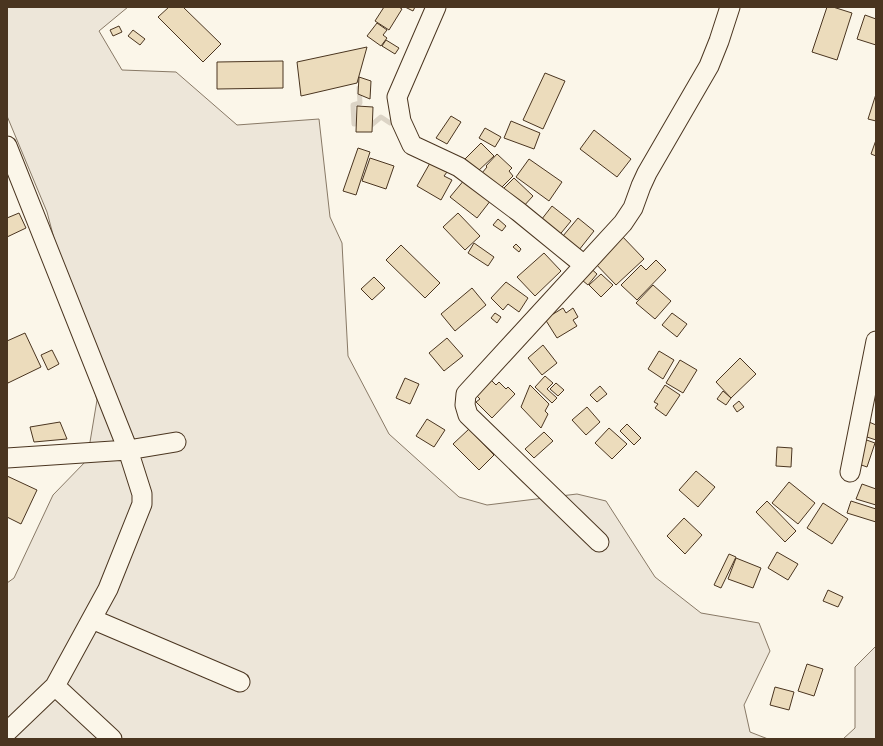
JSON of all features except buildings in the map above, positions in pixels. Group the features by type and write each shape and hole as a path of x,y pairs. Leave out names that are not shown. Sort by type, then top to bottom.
{"street":[{"path":"436,7 397,96 401,121 412,145 458,167 519,212 584,265"},
{"path":"599,542 468,415 466,394 623,223 633,208 647,173 709,66 730,7"},
{"path":"7,146 128,450 142,494 142,504 108,589 55,686 7,732"},
{"path":"850,472 873,367 876,341"},
{"path":"7,458 128,450 176,442"},
{"path":"92,619 240,682"},
{"path":"55,686 112,739"}],"shaded area":[{"path":"7,7 128,7 99,31 122,70 176,72 237,125 319,119 330,217 342,243 348,356 389,434 459,497 487,505 577,494 606,501 655,577 701,613 759,623 770,651 744,705 750,732 768,739 7,739 7,583 14,578 53,495 87,460 97,400 47,212 7,116"},
{"path":"876,646 876,739 843,739 855,728 855,667"}],"waterway":[{"path":"359,88 360,103 353,105 354,124 364,123 369,127 381,117 390,123 396,117"}]}
